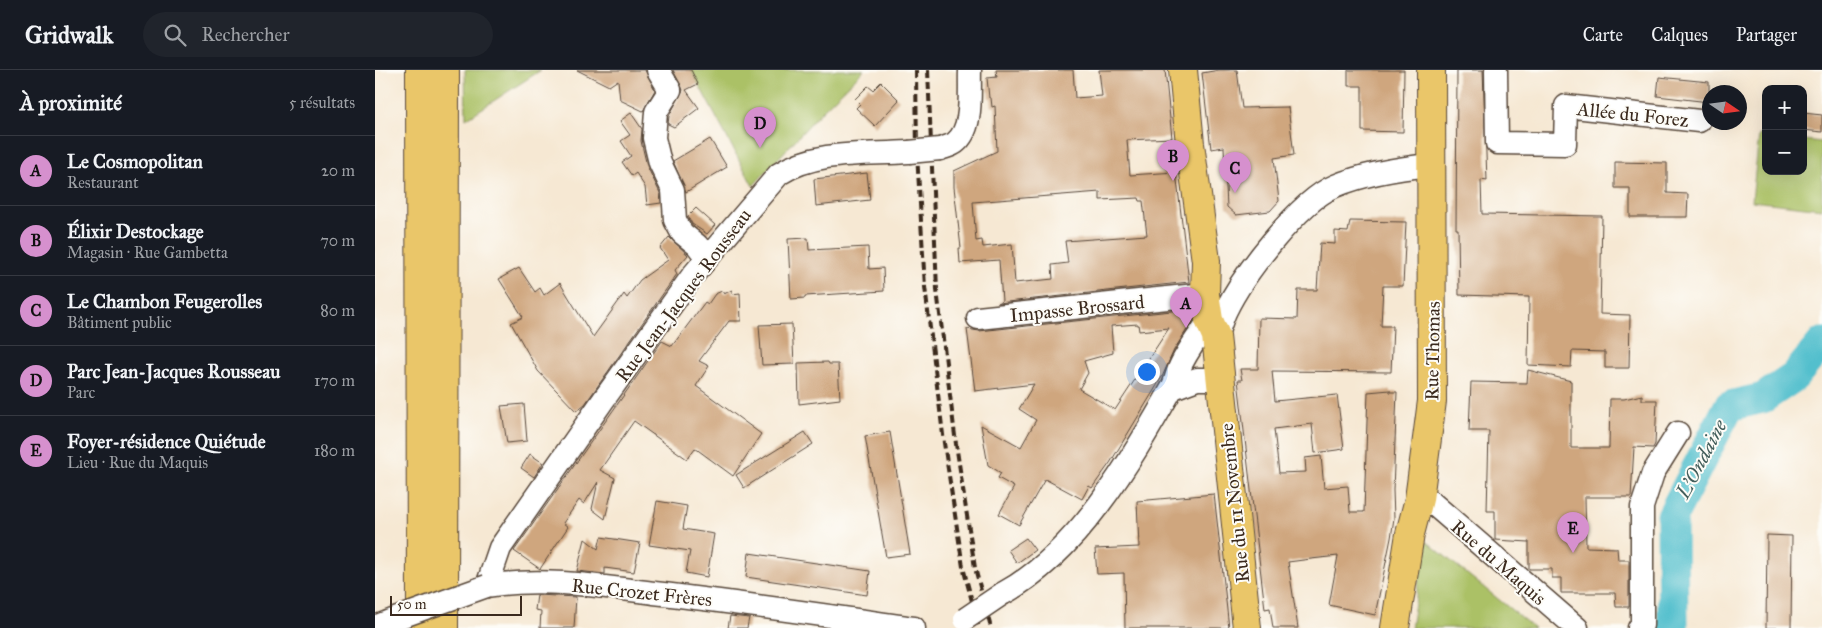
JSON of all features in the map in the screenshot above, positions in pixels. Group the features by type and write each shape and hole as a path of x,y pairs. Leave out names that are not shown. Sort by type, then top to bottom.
{"main road":[{"path":"420,70 421,628"},
{"path":"444,628 445,70"},
{"name":"Rue du 11 Novembre","path":"1183,70 1210,317 1220,379 1247,628"},
{"name":"Rue Thomas","path":"1395,628 1410,534 1419,498 1432,401 1431,70"}],"street":[{"path":"658,70 670,90 656,112 654,138 660,163 673,190 675,220 682,233 697,245 707,258"},
{"name":"Rue Jean-Jacques Rousseau","path":"487,586 500,548 603,399 707,258 779,174 793,165 819,158 940,149 954,144 961,137 965,125 970,70"},
{"name":"Allée du Forez","path":"1496,70 1497,143 1565,144 1566,106 1699,121"},
{"path":"960,623 1015,587 1055,553 1083,522 1115,482 1173,388 1179,368 1210,317 1226,310 1241,285 1295,215 1333,186 1362,176 1432,165"},
{"path":"1205,261 1216,282 1224,287 1241,285"},
{"name":"Impasse Brossard","path":"979,318 1210,317"},
{"path":"1173,388 1197,379 1220,379"},
{"path":"1639,628 1642,625 1642,507 1653,473 1678,433"},
{"name":"Rue du Maquis","path":"1419,498 1431,502 1577,628"},
{"name":"Rue Crozet Frères","path":"385,623 487,586 513,581 624,589 914,628"}],"green space":[{"path":"465,70 541,70 466,119"},
{"path":"691,70 864,70 822,111 753,186"},
{"path":"1759,135 1762,135 1762,175 1807,175 1807,140 1822,142 1822,209 1752,201"},
{"path":"1425,540 1534,628 1411,628"}],"building":[{"path":"577,70 645,70 655,90 643,111 620,100 618,80 609,86"},
{"path":"673,70 691,70 698,84 686,90 699,108 674,127 668,124 669,116 683,90"},
{"path":"996,70 1073,70 1075,98 1102,96 1099,70 1165,70 1172,138 1127,140 1130,175 1176,172 1189,282 998,303 1002,301 999,260 960,263 959,248 961,248 954,171 997,151 995,106 992,107 991,98 989,98 987,78 997,77","holes":["1100,192 1100,200 1139,198 1140,201 1143,201 1147,235 1065,241 1068,263 1052,265 1053,279 1015,283 1012,244 983,247 982,240 976,241 973,202"]},
{"path":"1219,70 1237,70 1242,108 1288,107 1294,155 1274,158 1279,201 1270,211 1236,215 1227,207 1224,147 1211,149 1202,73"},
{"path":"1348,70 1404,70 1403,132 1362,131 1362,86 1348,86"},
{"path":"1457,70 1483,70 1487,181 1481,180 1482,214 1602,216 1600,314 1630,315 1629,368 1605,368 1605,352 1572,351 1571,367 1528,365 1529,297 1459,295 1458,229 1456,229"},
{"path":"1659,77 1709,82 1709,85 1702,85 1702,101 1657,96"},
{"path":"881,82 899,100 875,126 856,108 860,104 855,99 868,86 873,90"},
{"path":"631,113 642,129 641,141 647,166 660,193 661,203 647,205 645,187 636,173 632,176 622,162 631,156 621,141 630,135 620,121"},
{"path":"1807,113 1822,115 1822,132 1807,130"},
{"path":"710,139 727,167 686,192 673,161"},
{"path":"1615,162 1667,163 1667,193 1688,194 1687,217 1630,217 1630,188 1615,188"},
{"path":"867,173 870,200 816,206 814,179"},
{"path":"696,208 715,225 707,234 692,224 688,216"},
{"path":"1350,221 1406,222 1403,286 1383,286 1381,326 1393,326 1391,372 1272,371 1275,401 1337,395 1344,449 1315,453 1312,424 1274,429 1279,473 1306,472 1305,458 1321,456 1324,488 1348,486 1350,512 1364,512 1368,392 1390,390 1390,392 1397,392 1393,490 1394,518 1391,538 1375,615 1329,605 1338,556 1311,559 1288,562 1298,628 1273,628 1270,608 1265,609 1238,380 1242,380 1240,369 1258,369 1259,318 1297,319 1298,290 1317,290 1320,243 1335,244 1335,231 1348,232"},
{"path":"669,237 688,255 675,270 677,274 585,404 576,411 538,371 511,323 523,317 499,279 519,268 535,292 540,288 544,295 560,283 593,337 624,294 627,298 640,280 668,260 660,248"},
{"path":"808,238 809,250 868,247 869,269 883,268 884,291 805,296 805,298 791,299 788,239"},
{"path":"732,290 732,294 740,293 741,321 729,321 699,361 709,366 696,386 761,434 733,476 695,448 687,459 634,421 600,470 615,478 605,519 592,509 598,482 584,504 579,500 563,523 568,527 540,569 514,551 662,341 672,346 705,302 708,304 715,294 722,291 724,294"},
{"path":"1191,309 1193,320 1174,350 1162,377 1110,463 1092,488 1089,486 1082,499 1045,479 1019,525 999,514 1014,487 998,478 1001,473 988,465 981,425 1021,447 1036,420 1019,409 1034,384 975,391 967,329 979,331","holes":["1138,324 1139,331 1169,328 1115,410 1079,389 1088,373 1084,361 1113,353 1111,326"]},
{"path":"792,324 794,364 762,365 759,325"},
{"path":"828,362 829,364 838,364 840,399 799,404 798,363"},
{"path":"1528,370 1571,381 1571,448 1609,448 1610,399 1624,399 1642,395 1642,400 1657,400 1655,444 1653,448 1634,447 1631,497 1585,497 1586,547 1617,548 1618,560 1629,560 1629,607 1616,607 1615,593 1561,593 1561,578 1552,578 1552,569 1529,569 1529,542 1495,540 1495,511 1487,511 1489,431 1469,431 1471,382 1527,383"},
{"path":"524,404 527,441 507,443 501,406"},
{"path":"805,432 813,444 744,488 736,475"},
{"path":"890,432 910,554 886,557 865,436"},
{"path":"530,454 543,463 534,477 521,468"},
{"path":"1214,494 1229,628 1125,628 1124,573 1097,574 1095,549 1139,547 1137,501"},
{"path":"657,501 687,506 683,529 714,534 707,577 686,573 690,551 649,545"},
{"path":"1767,535 1792,536 1791,628 1766,628"},
{"path":"601,537 640,543 634,572 605,568 605,574 577,571 585,539 598,549"},
{"path":"1026,538 1035,550 1017,563 1008,550"},
{"path":"749,553 870,571 867,595 746,577"},
{"path":"537,595 576,597 574,628 540,628 541,611 535,610"},
{"path":"730,616 749,618 747,628 728,628"}],"waterway":[{"name":"L'Ondaine","path":"1673,628 1672,516 1729,406 1763,398 1794,377 1822,343"}],"railway":[{"path":"916,70 917,154 925,287 944,443 963,567 979,628"},
{"path":"928,70 937,290 956,444 975,568 991,628"}],"place":[{"name":"Parc Jean-Jacques Rousseau","path":"760,148"},
{"name":"Élixir Destockage","path":"1173,181"},
{"name":"Le Chambon Feugerolles","path":"1235,193"},
{"name":"Le Cosmopolitan","path":"1186,328"},
{"name":"Foyer-résidence Quiétude","path":"1573,553"}]}
